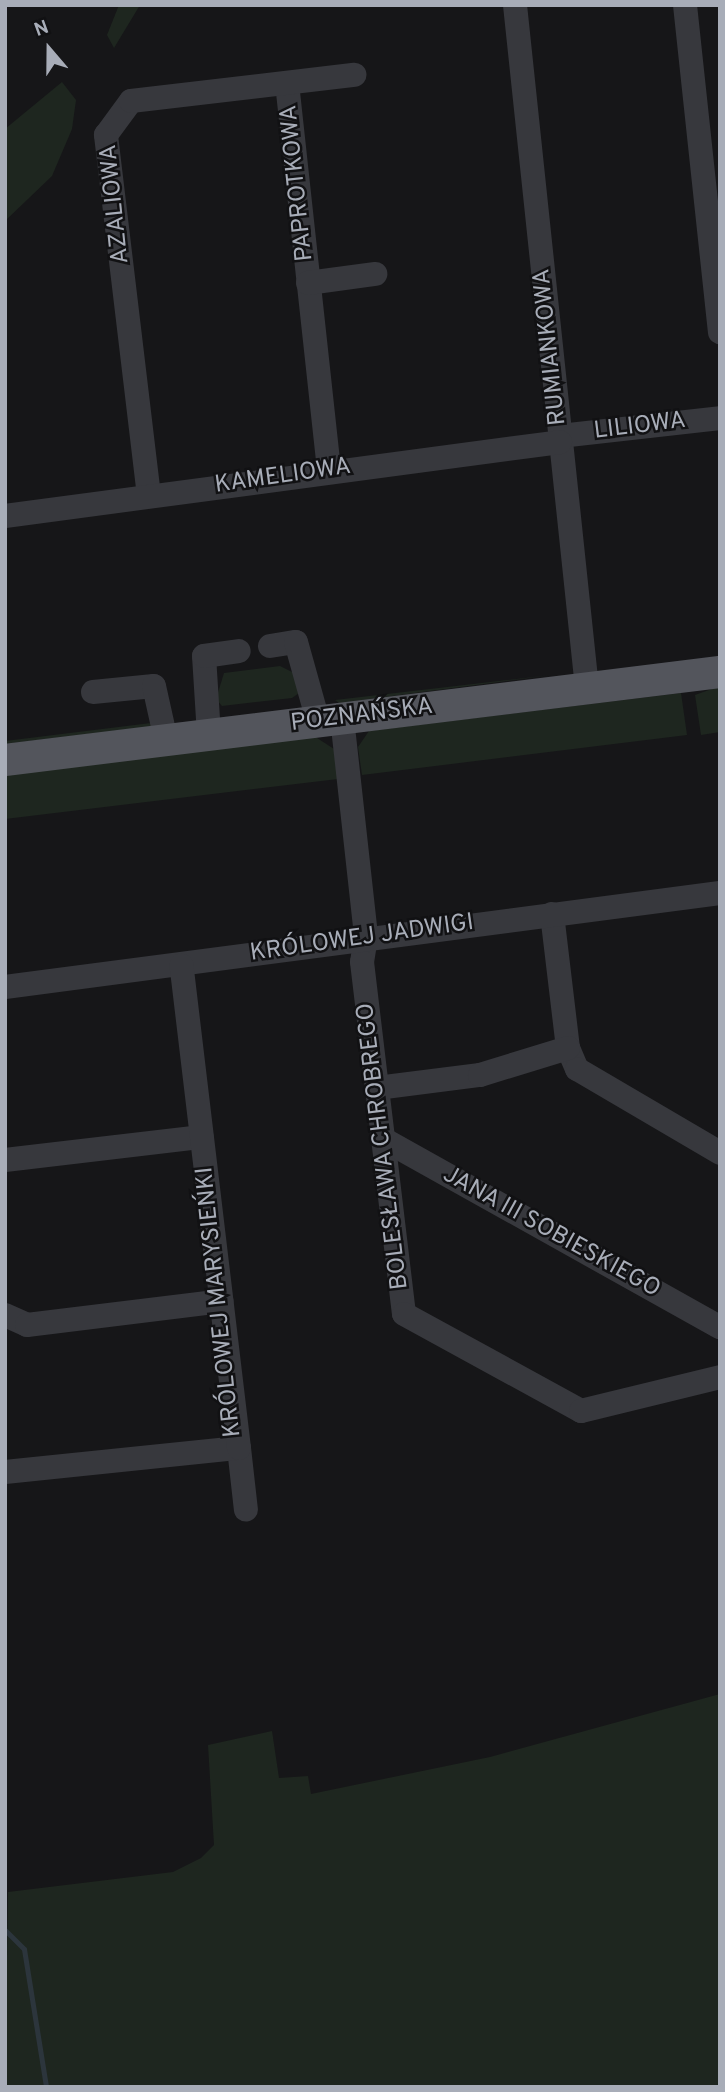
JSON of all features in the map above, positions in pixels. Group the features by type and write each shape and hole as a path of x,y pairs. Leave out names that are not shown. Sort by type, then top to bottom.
{"main road":[{"name":"POZNAŃSKA","path":"5,760 720,672"}],"street":[{"name":"RUMIANKOWA","path":"515,5 587,688"},
{"path":"685,5 720,332"},
{"name":"AZALIOWA","path":"149,496 106,135 131,101 354,75"},
{"name":"PAPROTKOWA","path":"287,83 328,470"},
{"name":"PAPROTKOWA","path":"309,282 375,274"},
{"name":"LILIOWA","path":"560,439 720,418"},
{"name":"KAMELIOWA","path":"5,516 560,439"},
{"name":"BOLESŁAWA CHROBREGO","path":"270,646 296,642 330,720 366,937 362,962 404,1314 582,1411 720,1377"},
{"path":"209,735 204,656 239,650"},
{"path":"93,692 154,686 166,740"},
{"name":"KRÓLOWEJ JADWIGI","path":"5,987 181,965 366,937 720,893"},
{"path":"552,914 568,1048 593,1083 720,1153"},
{"name":"KRÓLOWEJ MARYSIEŃKI","path":"5,1472 239,1448 181,965"},
{"path":"377,1088 480,1075 568,1048"},
{"path":"5,1160 202,1137"},
{"name":"JANA III SOBIESKIEGO","path":"383,1139 720,1326"},
{"path":"5,1315 27,1325 222,1301"},
{"path":"239,1448 246,1510"}],"shaded area":[{"path":"119,5 140,5 114,48 107,35"},
{"path":"62,82 76,100 72,129 52,176 5,221 5,129"},
{"path":"280,666 296,674 302,691 292,698 222,706 216,699 224,673"},
{"path":"551,675 339,703 335,700"},
{"path":"720,686 720,732 701,735 695,695"},
{"path":"681,693 687,735 362,775 358,747 369,731"},
{"path":"159,722 155,726 5,744 5,741"},
{"path":"314,736 334,749 338,779 5,819 5,774"},
{"path":"720,1694 720,2087 5,2087 8,1892 173,1872 201,1858 214,1845 208,1745 272,1731 279,1778 308,1776 311,1794 490,1757"}],"waterway":[{"path":"5,1930 24,1949 46,2087"}]}
